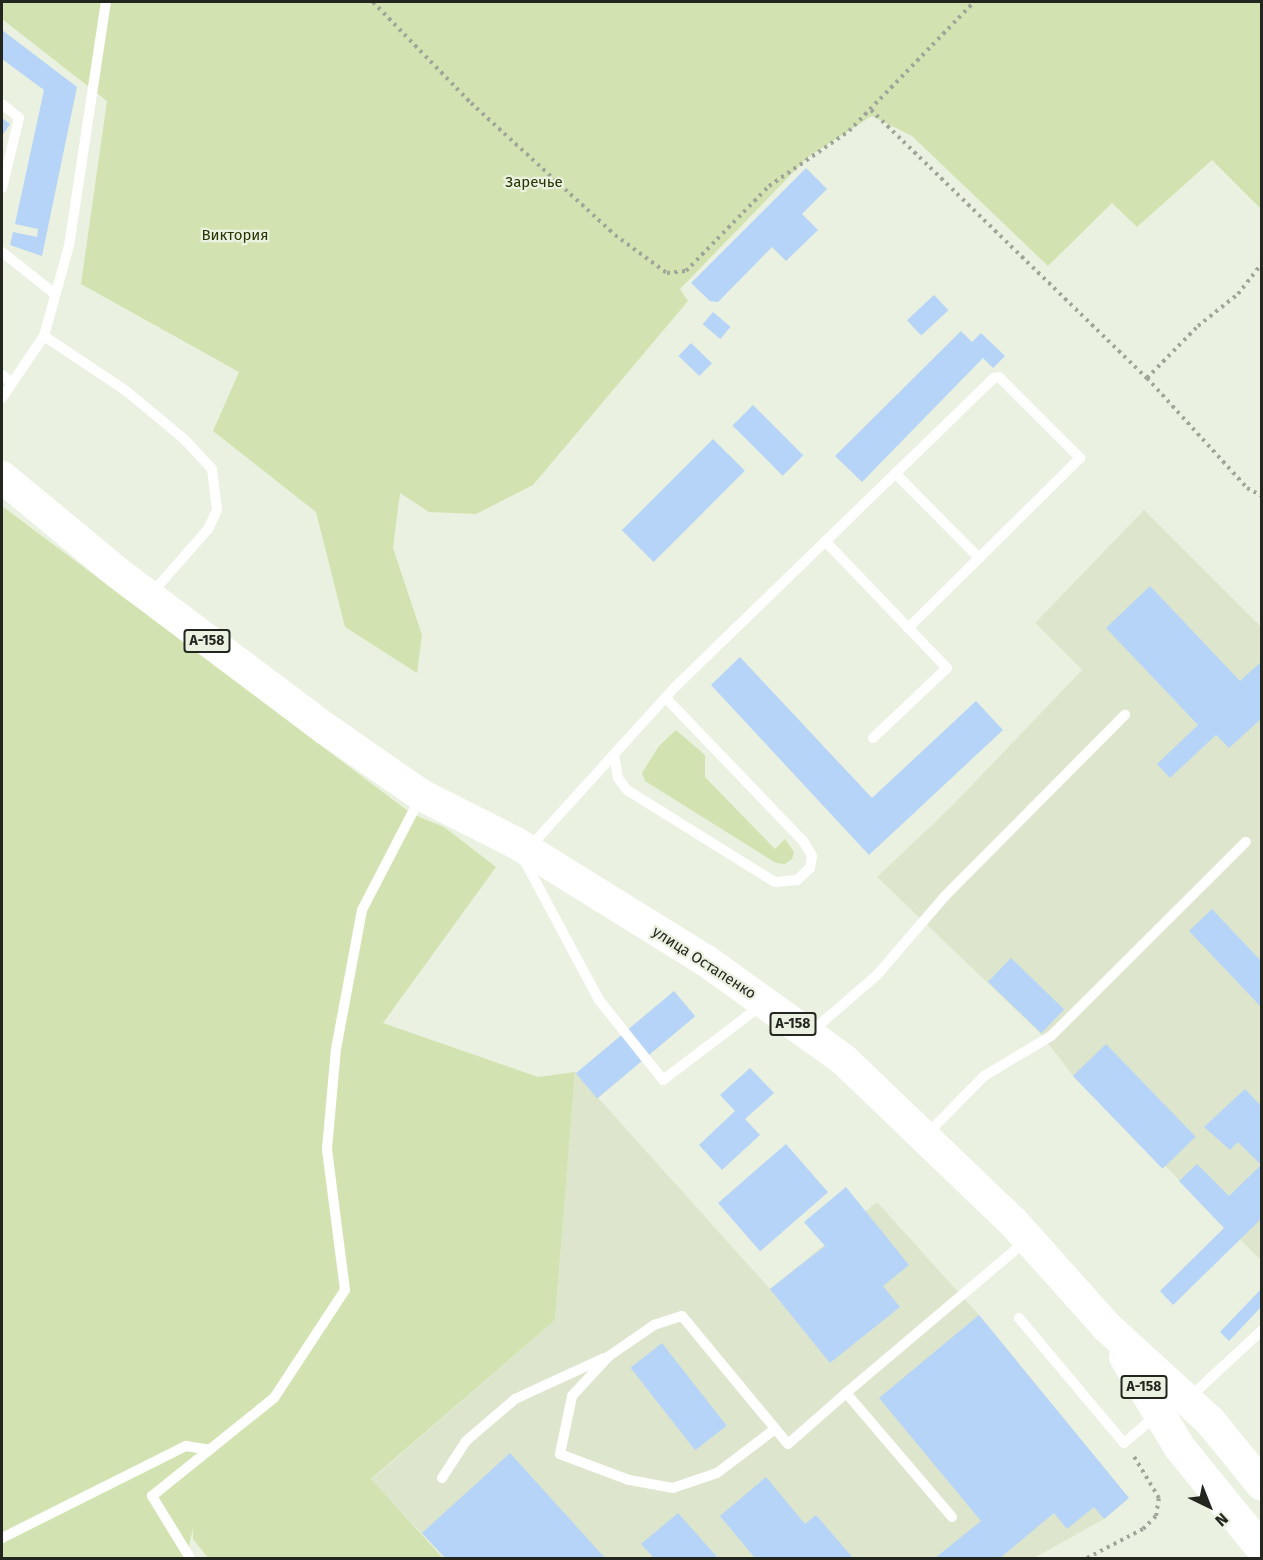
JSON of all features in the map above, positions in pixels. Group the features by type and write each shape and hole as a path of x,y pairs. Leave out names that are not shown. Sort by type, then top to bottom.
{"main road":[{"name":"А-158","path":"2,477 149,596 422,795"},
{"name":"улица Остапенко","path":"422,795 521,847 705,960 844,1060 1029,1239 1107,1327 1210,1421 1262,1485"},
{"name":"улица Остапенко","path":"1107,1327 1180,1448 1262,1549"}],"lane":[{"path":"2,398 44,336 69,246 106,2"},
{"path":"2,104 19,118 2,188"},
{"path":"2,252 56,294"},
{"path":"44,336 125,390 183,438 212,469 217,510 208,529 149,596"},
{"path":"2,375 12,383"},
{"path":"764,1003 663,1080 599,1000 521,847 614,755 666,698 994,378 1011,385 1080,458 908,628"},
{"path":"895,473 979,558"},
{"path":"825,541 947,668 873,738"},
{"path":"614,755 618,778 627,790 775,882 797,880 810,868 812,855 804,842 666,698"},
{"path":"809,1034 877,975 944,897 1125,715"},
{"path":"190,1558 152,1496 274,1398 345,1290 327,1149 336,1049 362,909 422,795"},
{"path":"924,1137 984,1076 1051,1036 1246,842"},
{"path":"442,1478 466,1441 515,1399 609,1356 654,1325 682,1316 788,1444 1029,1239"},
{"path":"1019,1318 1124,1443 1159,1413"},
{"path":"1187,1400 1262,1330"},
{"path":"609,1356 572,1396 560,1454 629,1480 674,1488 717,1473 775,1429"},
{"path":"846,1393 952,1517"},
{"path":"2,1538 186,1446 210,1450"}],"path":[{"path":"373,2 479,111 615,236 667,273 686,271 770,186 849,131 975,2"},
{"path":"871,110 1147,378 1247,488 1262,496"},
{"path":"1147,378 1198,326 1238,294 1262,263"},
{"path":"1087,1558 1143,1529 1156,1516 1160,1497 1124,1443"}],"shaded area":[{"path":"1144,510 1261,627 1261,1260 1074,1077 1040,1033 877,877 950,808 1082,670 1035,623"},
{"path":"575,1072 770,1289 877,1202 979,1315 1129,1498 1104,1519 1034,1558 445,1558 371,1480 555,1320"}],"green space":[{"name":"Заречье","path":"2,2 1261,2 1261,209 1212,160 1137,227 1112,203 1048,266 912,136 872,116 808,157 680,289 688,301 533,485 476,514 429,512 400,493 393,548 422,635 417,673 345,627 316,512 213,431 239,372 81,284 107,101 2,19"},
{"path":"2,506 412,814 444,827 496,867 383,1023 538,1077 575,1072 555,1320 371,1479 443,1558 208,1558 193,1539 193,1528 186,1558 2,1558"},
{"path":"676,730 705,755 705,777 775,849 785,839 794,852 792,859 785,864 776,863 645,781 642,773 659,746"}],"building":[{"path":"2,30 77,87 42,256 10,245 13,232 37,237 38,229 15,224 44,90 2,59"},
{"path":"2,118 10,124 2,136"},
{"path":"806,168 827,189 802,214 818,230 786,261 772,247 718,302 710,301 691,283"},
{"path":"934,295 948,310 921,336 907,320"},
{"path":"713,312 731,327 720,339 703,324"},
{"path":"961,331 972,342 981,333 1005,356 993,368 983,358 862,482 835,456"},
{"path":"691,343 712,363 699,376 678,356"},
{"path":"753,405 803,455 783,476 732,426"},
{"path":"713,439 745,471 654,562 622,530"},
{"path":"1150,586 1240,681 1262,661 1262,718 1229,748 1216,735 1170,778 1157,764 1198,725 1106,628"},
{"path":"740,657 872,798 976,701 1003,730 869,855 711,685"},
{"path":"1212,909 1262,962 1262,1008 1189,931"},
{"path":"1011,958 1064,1009 1041,1033 988,982"},
{"path":"674,991 695,1016 597,1099 576,1073"},
{"path":"1106,1044 1196,1137 1163,1169 1073,1076"},
{"path":"750,1068 774,1093 745,1119 760,1135 722,1170 699,1145 735,1111 720,1095"},
{"path":"1245,1089 1262,1107 1262,1218 1173,1305 1160,1291 1224,1228 1179,1181 1197,1164 1229,1196 1261,1165 1238,1142 1230,1150 1204,1127"},
{"path":"786,1144 828,1192 760,1251 718,1203"},
{"path":"846,1187 909,1265 883,1286 900,1307 830,1363 770,1289 825,1246 804,1222"},
{"path":"1262,1288 1262,1306 1229,1341 1220,1332"},
{"path":"979,1315 1129,1498 1104,1519 1094,1507 1067,1529 1054,1513 1000,1558 935,1558 981,1521 879,1398"},
{"path":"662,1343 727,1426 695,1450 630,1368"},
{"path":"510,1453 605,1558 445,1558 422,1533"},
{"path":"766,1477 805,1524 816,1515 853,1558 755,1558 720,1516"},
{"path":"678,1513 718,1558 654,1558 641,1544"}],"park label":[{"name":"Виктория","path":"235,236"}]}
